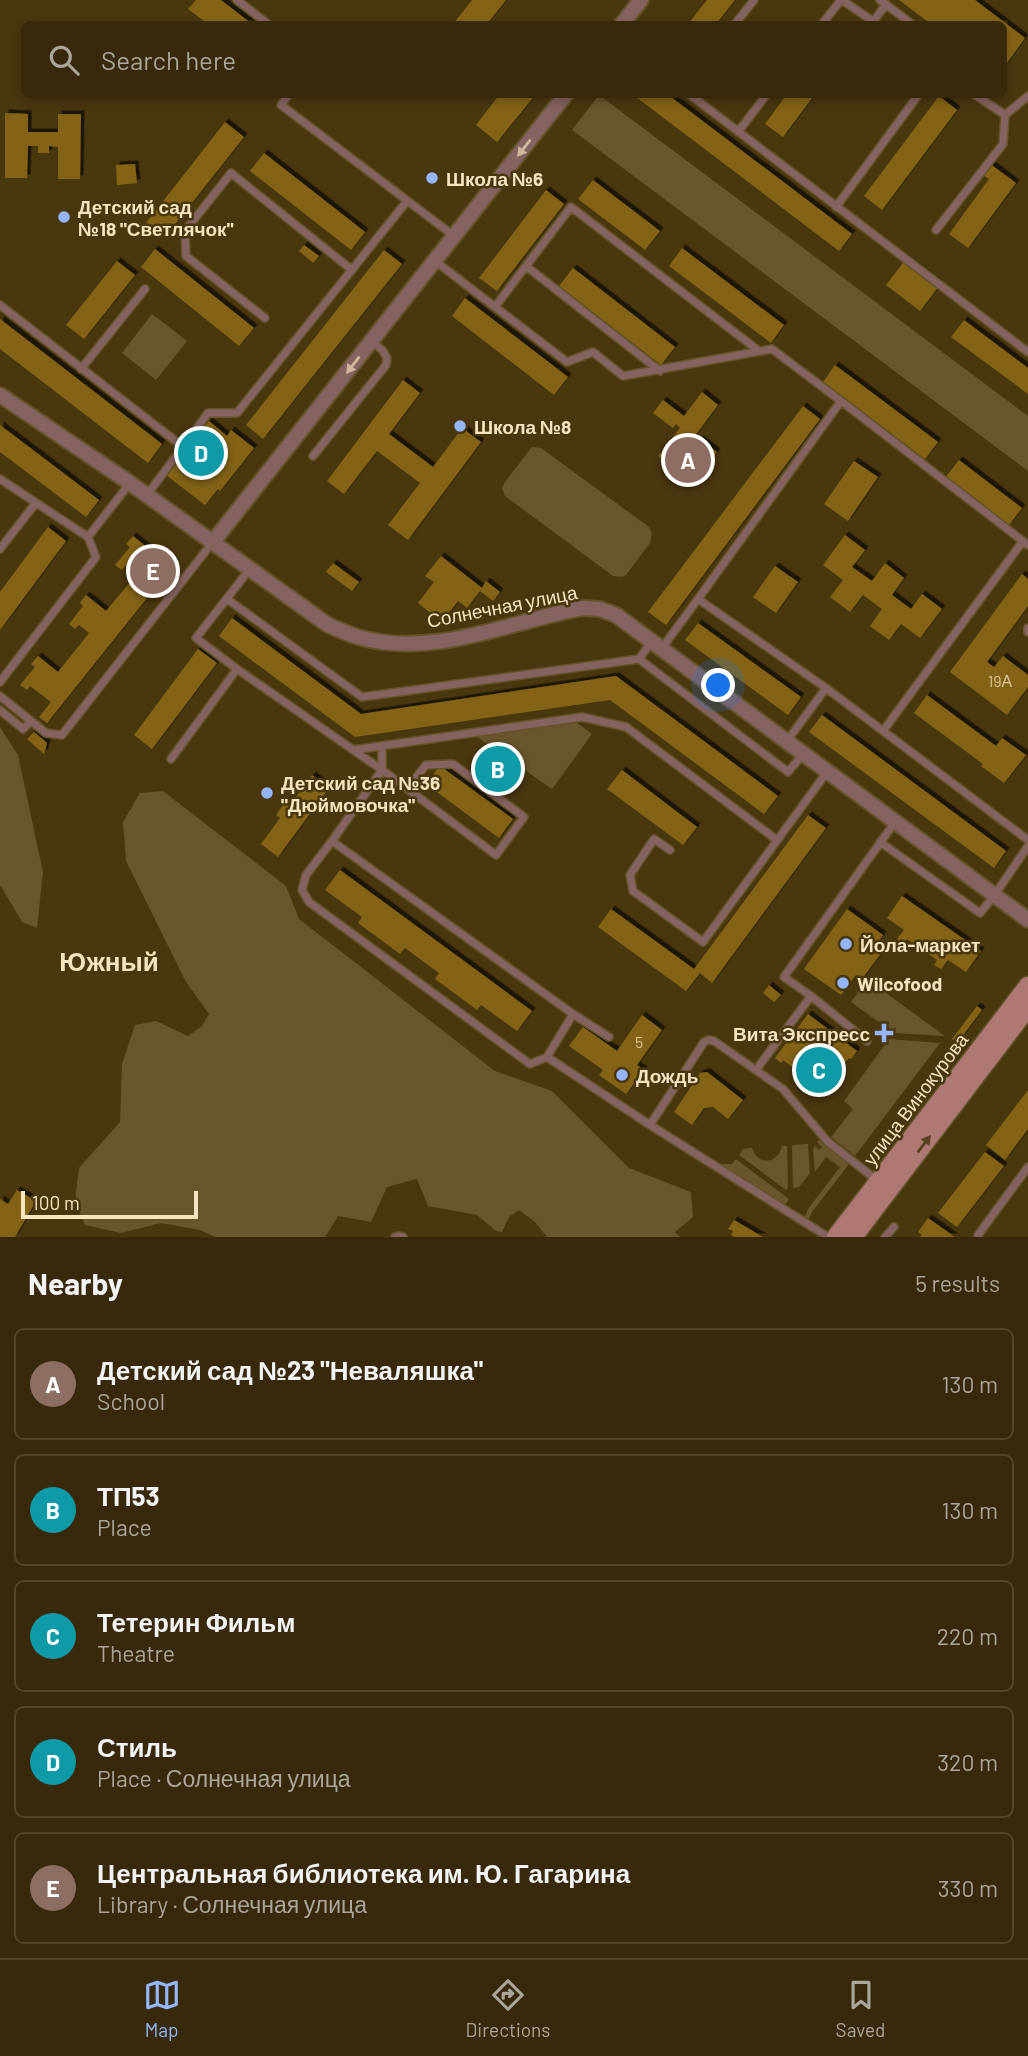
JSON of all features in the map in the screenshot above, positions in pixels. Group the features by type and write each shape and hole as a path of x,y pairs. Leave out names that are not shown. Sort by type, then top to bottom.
{"main road":[{"name":"улица Винокурова","path":"840,1236 878,1181 1028,986"},
{"name":"улица Винокурова","path":"840,1236 1028,1007"}],"street":[{"path":"624,21 641,0"},
{"path":"212,543 563,98"},
{"name":"Солнечная улица","path":"0,395 130,483 328,625 360,637 397,642 428,642 462,638 583,608 600,609 616,615 1028,920"}],"lane":[{"path":"237,0 264,21"},
{"path":"737,21 754,0"},
{"path":"824,21 841,0 872,21"},
{"path":"876,21 883,2 908,21"},
{"path":"936,230 1003,144 1005,115 1028,96"},
{"path":"286,98 281,105 454,237"},
{"path":"693,98 1028,352"},
{"path":"738,132 764,98"},
{"path":"836,207 916,98"},
{"path":"980,98 1005,115"},
{"path":"265,318 186,256 185,231 231,173 352,270"},
{"path":"147,495 208,413 237,412 407,201"},
{"path":"495,307 571,207 759,351"},
{"path":"435,261 567,362 593,352 622,376 772,349 1026,543 883,731"},
{"path":"526,266 660,371"},
{"path":"81,369 145,289"},
{"path":"0,305 182,446"},
{"path":"313,456 386,365 387,358 383,351 372,341"},
{"path":"227,599 362,697 639,659 657,645 698,600 841,401"},
{"path":"0,479 88,537 96,556 0,682"},
{"path":"88,537 130,483"},
{"path":"0,549 35,504"},
{"path":"0,696 46,733 62,735 212,543"},
{"path":"249,570 196,638 496,855 524,817 453,764 426,765 407,789"},
{"path":"698,600 826,688 1028,840"},
{"path":"639,659 788,772 803,753"},
{"path":"171,759 237,669"},
{"path":"787,741 826,688"},
{"path":"0,710 23,729 31,722"},
{"path":"352,750 582,717 626,727 778,840"},
{"path":"382,746 382,770 306,874 302,890 309,902 530,1064 547,1057 573,1014"},
{"path":"670,850 654,839 630,875 633,891 703,942 827,772"},
{"path":"867,1041 785,977 895,822"},
{"path":"332,841 609,1037"},
{"path":"880,842 980,913 1028,846"},
{"path":"756,1070 811,996"},
{"path":"650,1125 704,1042 714,1041 783,1089 828,1142 878,1181"},
{"path":"547,1057 650,1125 840,1236"},
{"path":"978,1235 1028,1167"},
{"path":"885,1237 894,1227"},
{"path":"395,1237 403,1237"}],"shaded area":[{"path":"597,98 603,98 1028,416 1028,471 572,130"},
{"path":"152,314 187,341 156,380 122,353"},
{"path":"532,447 541,448 649,527 652,534 650,543 626,575 613,576 505,496 502,488 505,482"},
{"path":"576,722 592,734 552,789 477,737"},
{"path":"0,727 18,755 43,872 37,928 22,922 0,885"},
{"path":"163,791 286,886 299,919 495,1071 552,1091 629,1168 691,1192 693,1217 675,1232 680,1237 547,1237 535,1222 519,1210 509,1217 502,1232 496,1231 477,1215 428,1206 417,1179 387,1187 371,1222 338,1216 325,1237 215,1237 200,1230 161,1223 121,1233 85,1225 75,1201 79,1168 120,1122 122,1064 135,1025 156,1021 188,1036 202,1026 209,1014 186,982 126,861 123,822 140,793"},
{"path":"868,980 945,1036 894,1033 851,1002"},
{"path":"889,1039 940,1043 855,1156 831,1137 853,1109 844,1101"},
{"path":"819,1140 849,1164 807,1222 804,1220 808,1209 840,1167 826,1157 815,1172 813,1149 815,1146 819,1150 822,1147 817,1142"},
{"path":"808,1144 810,1173 799,1187 793,1188 792,1145"},
{"path":"782,1146 787,1146 786,1190 739,1155 743,1149 752,1148 759,1158 772,1160 779,1154"},
{"path":"736,1159 789,1199 784,1207 719,1164 732,1164"}],"building":[{"path":"196,0 221,0 248,21 204,21 188,9"},
{"path":"472,0 506,0 489,21 455,21"},
{"path":"707,0 735,0 718,21 690,21"},
{"path":"899,0 975,0 1003,21 927,21"},
{"path":"1007,24 1025,38 1007,63"},
{"path":"497,98 533,98 497,142 476,125"},
{"path":"637,98 672,98 852,234 839,251"},
{"path":"784,98 812,98 783,137 765,124"},
{"path":"938,98 942,98 957,110 882,210 864,196"},
{"path":"5,113 28,114 28,132 58,132 58,114 81,114 80,179 58,179 58,147 49,146 49,153 38,153 38,146 28,146 27,178 5,178"},
{"path":"225,122 244,137 165,237 146,223"},
{"path":"264,153 365,232 351,250 250,171"},
{"path":"989,163 1016,183 968,248 949,234 989,179 981,174"},
{"path":"135,164 137,183 117,185 116,165"},
{"path":"593,180 660,231 645,250 578,199"},
{"path":"546,190 564,204 497,291 479,278"},
{"path":"304,245 319,256 313,263 299,251"},
{"path":"682,248 784,325 771,343 669,266"},
{"path":"155,249 254,328 239,346 141,267"},
{"path":"384,250 402,264 263,439 246,425"},
{"path":"906,259 940,285 920,311 886,285"},
{"path":"117,261 135,275 84,339 66,325"},
{"path":"573,268 675,347 661,365 559,286"},
{"path":"465,298 568,377 554,395 452,316"},
{"path":"0,319 162,444 148,463 0,349"},
{"path":"964,320 1028,368 1028,394 951,337"},
{"path":"835,365 938,442 925,459 823,382"},
{"path":"403,380 420,393 389,434 433,467 462,428 481,442 408,540 388,525 420,483 377,451 344,494 327,481"},
{"path":"702,392 718,405 691,441 696,444 700,439 717,452 706,466 685,450 672,467 658,456 680,428 676,424 673,428 653,413 663,400 684,416"},
{"path":"803,406 820,419 666,625 648,612"},
{"path":"209,421 227,436 231,430 254,448 220,491 218,489 205,505 166,475"},
{"path":"0,425 99,500 86,517 0,452"},
{"path":"959,460 1022,508 1009,525 945,478"},
{"path":"854,461 878,477 848,521 824,504"},
{"path":"48,527 66,541 0,630 0,592"},
{"path":"845,535 865,550 852,567 872,581 885,563 904,578 892,595 911,609 922,594 942,609 920,638 901,624 889,640 870,626 882,609 863,595 850,612 830,597 843,580 823,565"},
{"path":"133,536 153,552 156,548 175,563 47,723 39,717 51,702 30,686 27,690 20,685 35,667 31,664 38,656 58,672 89,633 79,625 75,629 69,624 83,606 80,603 86,595 106,611 136,575 125,566 122,570 115,565 130,547 126,544"},
{"path":"441,556 482,588 486,581 500,592 493,601 480,591 467,608 458,601 442,622 418,603 434,582 425,576"},
{"path":"333,563 359,582 352,591 326,572"},
{"path":"775,566 798,582 776,613 753,597"},
{"path":"1022,574 1028,579 1028,606 987,662 994,667 1003,656 1028,675 1028,687 1007,715 950,672"},
{"path":"232,618 361,714 616,676 778,796 764,814 610,700 355,737 219,636"},
{"path":"698,623 801,697 788,715 685,640"},
{"path":"198,649 217,663 152,749 134,735"},
{"path":"927,695 996,746 1002,738 1026,755 1004,783 981,766 983,764 914,713"},
{"path":"822,715 1006,851 994,868 809,732"},
{"path":"34,732 47,743 44,754 27,739"},
{"path":"495,760 508,769 502,778 489,768"},
{"path":"440,766 513,819 499,838 426,784"},
{"path":"622,770 697,827 683,845 607,789"},
{"path":"312,775 329,788 278,857 261,844 280,818 276,815 288,798 293,801"},
{"path":"808,815 826,828 712,983 700,973 686,991 598,927 611,909 694,969"},
{"path":"340,870 532,1011 517,1031 481,1005 477,1010 435,979 439,973 405,948 400,954 358,923 362,917 325,890"},
{"path":"902,896 981,951 966,972 948,960 941,969 934,965 937,960 907,939 904,944 897,939 904,930 887,918"},
{"path":"847,909 883,935 875,947 882,952 862,979 856,975 841,995 804,969"},
{"path":"769,985 781,995 774,1002 763,993"},
{"path":"977,1006 982,1010 957,1043 952,1039"},
{"path":"808,1014 857,1051 829,1083 831,1085 824,1094 814,1083 806,1094 800,1090 808,1079 783,1060 781,1063 775,1058"},
{"path":"642,1015 662,1030 637,1065 644,1070 626,1094 599,1075 603,1070 569,1046 583,1027 617,1051"},
{"path":"707,1072 743,1100 728,1119 713,1107 704,1108 692,1125 674,1112 700,1073"},
{"path":"1028,1090 1028,1129 1005,1160 986,1145"},
{"path":"985,1152 1004,1166 957,1227 938,1213"},
{"path":"17,1190 36,1201 15,1237 0,1237 0,1199 8,1204"},
{"path":"928,1218 955,1237 920,1237 922,1235 918,1232"},
{"path":"734,1220 763,1237 734,1237 731,1235 733,1231 728,1229"}],"place":[{"name":"Школа №6","path":"432,178"},
{"name":"Детский сад №18 \"Светлячок\"","path":"64,217"},
{"name":"Школа №8","path":"460,426"},
{"name":"Стиль","path":"201,453"},
{"name":"Детский сад №23 \"Неваляшка\"","path":"688,460"},
{"name":"Центральная библиотека им. Ю. Гагарина","path":"153,571"},
{"name":"ТП53","path":"498,769"},
{"name":"Детский сад №36 \"Дюймовочка\"","path":"267,793"},
{"name":"Йола-маркет","path":"846,944"},
{"name":"Wilcofood","path":"843,983"},
{"name":"Вита Экспресс","path":"884,1033"},
{"name":"Тетерин Фильм","path":"819,1070"},
{"name":"Дождь","path":"622,1075"}],"district":[{"name":"Южный","path":"109,960"}]}
